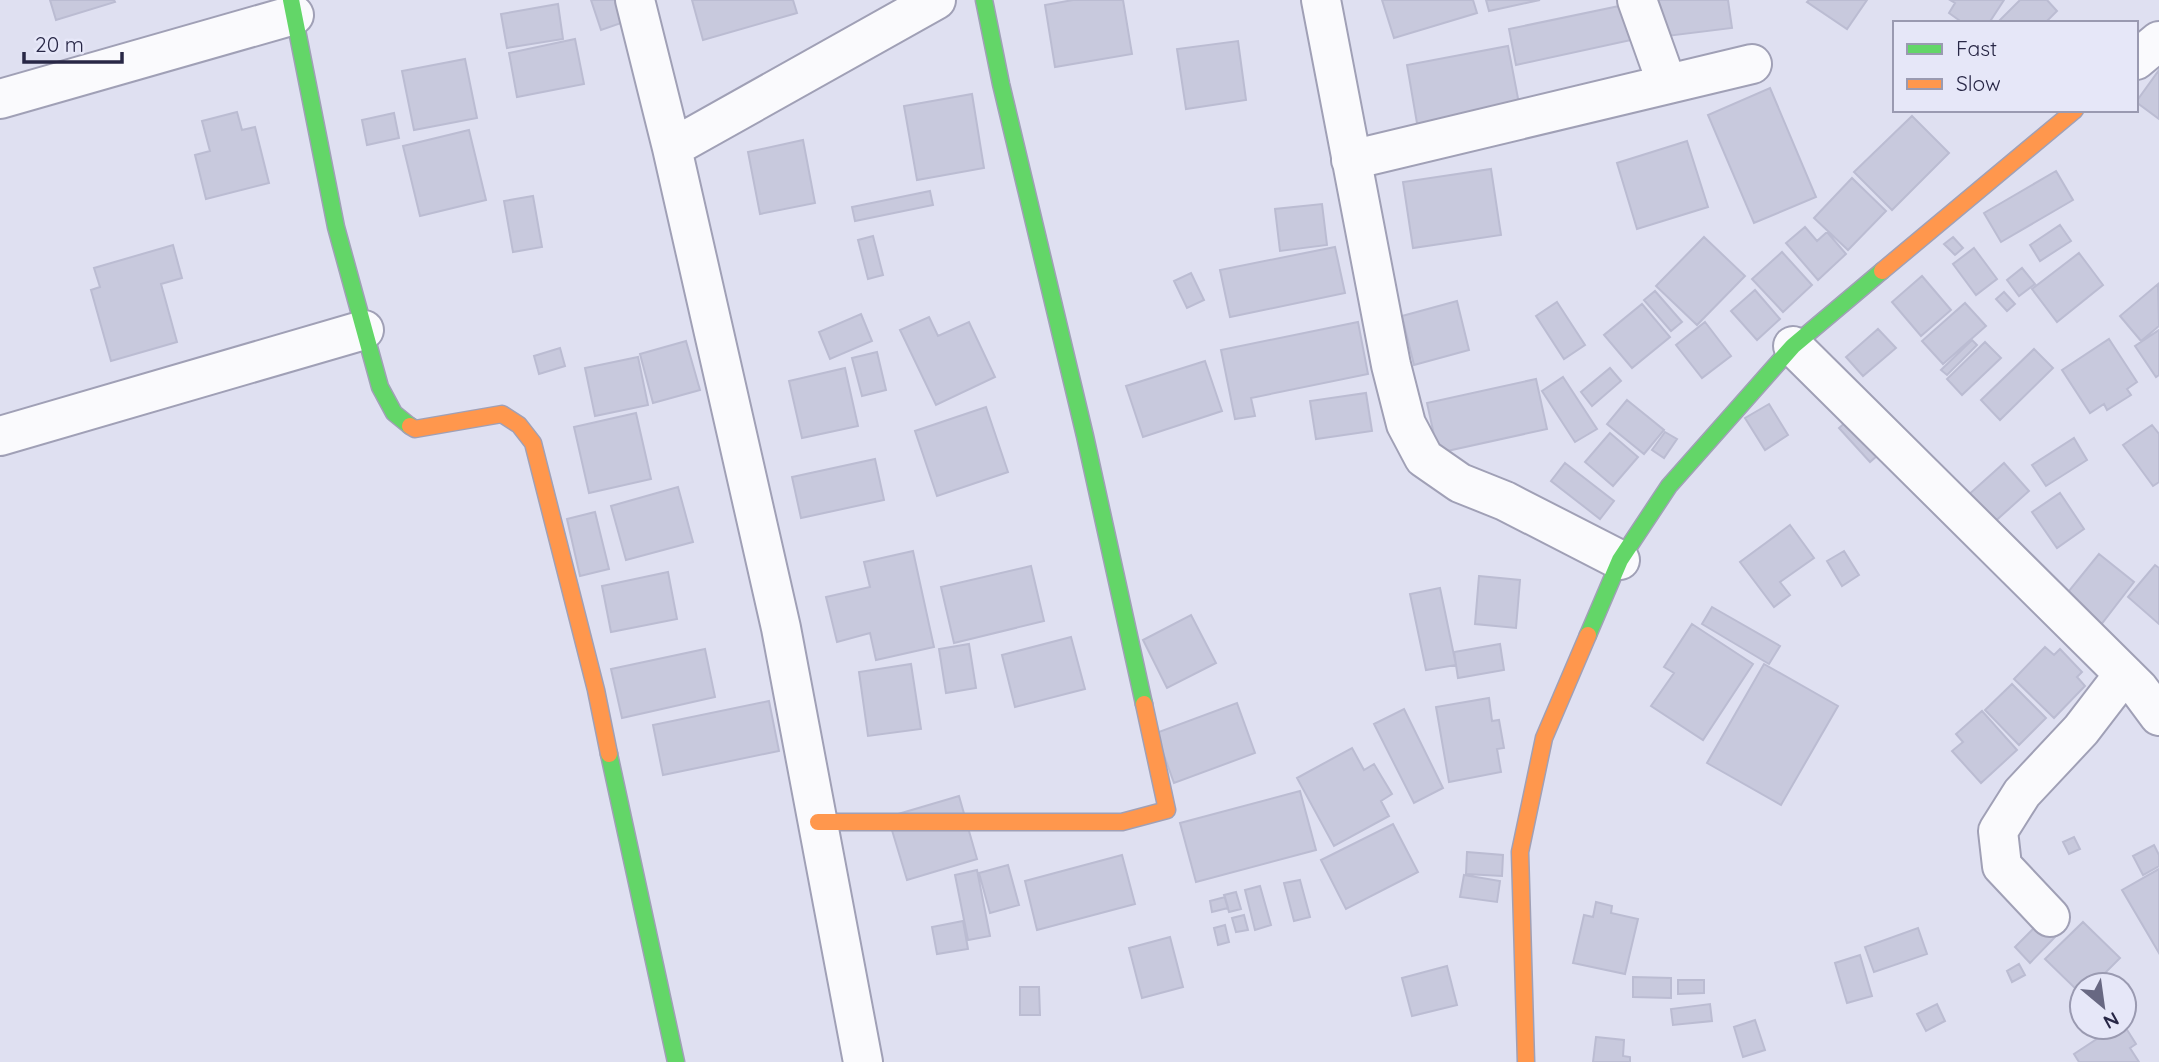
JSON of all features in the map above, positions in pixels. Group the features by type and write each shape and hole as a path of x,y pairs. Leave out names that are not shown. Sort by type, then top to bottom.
{"street":[{"path":"635,0 672,148 781,628 863,1062"},
{"path":"672,148 936,0"},
{"path":"818,822 1122,822 1167,810 1086,436 1001,84 984,0"},
{"path":"1321,0 1391,365 1406,424 1424,458 1460,483 1505,501 1620,560"},
{"path":"1637,0 1667,84"},
{"path":"0,99 293,7 336,227 380,387 394,413 415,429 502,414 519,425 533,443 596,690 676,1062"},
{"path":"2138,58 2159,41"},
{"path":"1351,160 1752,64"},
{"path":"1525,1062 1520,852 1544,738 1620,560 1669,486 1793,346 2073,112"},
{"path":"0,436 364,330"},
{"path":"1793,346 2139,689 2159,716"},
{"path":"2050,917 2002,866 1998,831 2022,793 2081,730 2124,674"}],"building":[{"path":"50,0 114,0 115,2 56,20"},
{"path":"591,0 623,0 630,20 601,30"},
{"path":"692,0 793,0 797,13 703,40"},
{"path":"1073,0 1123,0 1132,54 1055,67 1045,5"},
{"path":"1382,0 1473,0 1477,13 1394,38"},
{"path":"1486,0 1540,0 1489,11"},
{"path":"1654,0 1728,0 1732,28 1659,37"},
{"path":"1867,0 1847,29 1807,2"},
{"path":"1950,0 2004,0 1990,21 1960,21 1949,13 1955,3"},
{"path":"2020,0 2047,0 2057,11 2047,21 1999,21"},
{"path":"558,4 563,39 507,48 501,14"},
{"path":"1624,5 1631,40 1516,65 1509,29"},
{"path":"575,39 584,84 517,97 509,53"},
{"path":"1238,41 1246,100 1186,109 1177,49"},
{"path":"1508,46 1520,109 1418,129 1407,65"},
{"path":"465,59 477,118 414,130 402,71"},
{"path":"2159,70 2159,119 2138,103 2138,99"},
{"path":"1770,88 1816,197 1754,223 1708,115"},
{"path":"972,94 984,168 917,180 904,106"},
{"path":"237,112 242,130 255,127 269,183 206,199 195,155 210,151 202,121"},
{"path":"394,113 399,138 367,145 362,120"},
{"path":"1912,116 1949,153 1892,210 1854,172"},
{"path":"469,130 486,200 420,216 403,146"},
{"path":"803,140 815,203 760,214 748,152"},
{"path":"1687,141 1708,207 1637,229 1617,163"},
{"path":"1491,169 1501,235 1413,248 1403,182"},
{"path":"2056,171 2073,200 2001,242 1984,213"},
{"path":"1852,178 1886,211 1848,250 1814,218"},
{"path":"930,191 933,205 855,221 852,207"},
{"path":"533,196 542,247 513,252 504,201"},
{"path":"1322,204 1327,245 1280,251 1275,209"},
{"path":"2060,225 2071,241 2040,261 2030,245"},
{"path":"1805,227 1817,241 1827,232 1846,254 1818,280 1786,243"},
{"path":"873,236 883,275 868,279 858,240"},
{"path":"1704,237 1745,276 1697,325 1656,286"},
{"path":"1953,237 1963,248 1955,255 1944,244"},
{"path":"173,245 182,278 161,284 177,342 111,361 91,290 100,287 94,268"},
{"path":"1335,247 1345,293 1230,317 1220,270"},
{"path":"1974,248 1997,279 1976,295 1953,264"},
{"path":"1782,252 1812,285 1783,312 1752,279"},
{"path":"2079,253 2103,285 2057,322 2032,289"},
{"path":"2022,268 2035,284 2019,296 2007,280"},
{"path":"1191,273 1204,300 1187,308 1174,281"},
{"path":"1922,276 1951,310 1921,336 1892,302"},
{"path":"2158,284 2159,326 2141,341 2120,316"},
{"path":"1755,290 1780,319 1757,340 1731,311"},
{"path":"1655,291 1682,322 1671,331 1644,300"},
{"path":"2004,292 2015,304 2007,311 1996,299"},
{"path":"1457,301 1469,350 1414,365 1402,316"},
{"path":"1557,302 1585,345 1564,359 1536,316"},
{"path":"1965,303 1986,326 1943,364 1922,341"},
{"path":"1642,304 1670,337 1632,368 1604,335"},
{"path":"861,314 872,341 830,359 819,332"},
{"path":"929,317 938,336 969,322 995,377 936,405 900,330"},
{"path":"1358,322 1368,374 1251,398 1255,416 1235,419 1221,350"},
{"path":"1705,322 1731,356 1702,378 1676,345"},
{"path":"1878,329 1896,348 1863,376 1846,357"},
{"path":"2159,330 2159,375 2156,377 2135,346"},
{"path":"2109,339 2137,382 2127,389 2131,395 2107,410 2104,404 2090,413 2062,370"},
{"path":"1972,340 1977,345 1947,375 1941,370"},
{"path":"686,341 700,390 653,403 640,354"},
{"path":"1985,342 2001,358 1962,395 1947,379"},
{"path":"560,348 565,366 539,374 534,356"},
{"path":"2034,349 2053,368 2000,420 1981,400"},
{"path":"877,352 886,390 862,396 852,358"},
{"path":"638,357 648,405 595,416 585,368"},
{"path":"1205,361 1222,411 1143,437 1126,386"},
{"path":"845,368 858,426 802,438 789,381"},
{"path":"1610,368 1621,381 1592,406 1581,392"},
{"path":"1563,377 1597,429 1575,442 1542,391"},
{"path":"1536,379 1547,429 1438,453 1427,403"},
{"path":"1366,393 1372,431 1316,439 1310,401"},
{"path":"1627,400 1664,430 1644,454 1607,424"},
{"path":"1769,404 1788,435 1765,450 1745,418"},
{"path":"986,407 1008,472 937,496 915,431"},
{"path":"636,413 651,479 589,493 574,427"},
{"path":"1855,414 1886,448 1870,462 1839,428"},
{"path":"2152,425 2159,434 2159,482 2153,486 2123,445"},
{"path":"1665,432 1677,439 1664,458 1652,450"},
{"path":"1610,433 1638,457 1613,486 1585,462"},
{"path":"2074,438 2087,460 2046,486 2032,465"},
{"path":"875,459 884,500 801,518 792,477"},
{"path":"1565,463 1614,501 1600,519 1551,481"},
{"path":"2004,463 2029,491 1991,525 1966,497"},
{"path":"678,487 693,542 626,560 611,506"},
{"path":"2060,493 2084,529 2057,548 2032,512"},
{"path":"595,512 609,569 580,576 567,519"},
{"path":"1790,525 1814,558 1780,582 1790,595 1774,607 1740,562"},
{"path":"913,551 934,647 876,660 870,633 837,642 826,597 870,587 864,562"},
{"path":"1844,551 1859,575 1842,586 1827,561"},
{"path":"2099,554 2134,582 2100,626 2064,597"},
{"path":"2155,565 2159,568 2159,624 2128,597"},
{"path":"1031,566 1044,621 954,643 941,587"},
{"path":"668,572 677,619 611,632 602,586"},
{"path":"1479,576 1520,580 1516,628 1475,624"},
{"path":"1440,588 1456,665 1426,670 1410,594"},
{"path":"1712,607 1780,646 1769,664 1702,624"},
{"path":"1191,615 1216,663 1167,688 1143,640"},
{"path":"1692,624 1753,664 1703,740 1651,706 1674,673 1664,667"},
{"path":"1071,637 1085,689 1015,707 1002,655"},
{"path":"969,644 976,688 946,693 939,649"},
{"path":"1500,644 1504,670 1458,678 1454,652"},
{"path":"2045,647 2054,655 2060,649 2082,672 2077,677 2085,686 2054,718 2014,679"},
{"path":"705,649 715,697 622,718 611,669"},
{"path":"911,664 921,729 868,736 859,672"},
{"path":"1764,664 1838,706 1781,805 1707,763"},
{"path":"2012,684 2046,718 2019,745 1985,710"},
{"path":"1489,698 1492,721 1499,720 1504,748 1497,749 1501,772 1449,782 1436,707"},
{"path":"769,701 779,751 663,775 653,725"},
{"path":"1237,703 1255,753 1174,783 1156,733"},
{"path":"1404,709 1443,788 1414,803 1374,724"},
{"path":"1982,711 2017,750 1981,783 1952,751 1963,742 1956,734"},
{"path":"1352,748 1364,770 1374,764 1392,794 1381,801 1389,816 1334,846 1297,778"},
{"path":"1300,791 1316,850 1196,882 1180,823"},
{"path":"959,796 977,859 907,880 888,817"},
{"path":"1393,824 1418,872 1346,909 1321,860"},
{"path":"2074,837 2080,849 2069,854 2063,842"},
{"path":"2154,845 2159,855 2159,866 2143,875 2133,856"},
{"path":"1467,852 1503,855 1502,876 1466,874"},
{"path":"1122,855 1135,904 1037,930 1025,881"},
{"path":"1008,865 1019,905 990,913 979,873"},
{"path":"2159,869 2159,953 2122,890"},
{"path":"977,870 990,936 968,940 955,875"},
{"path":"1464,875 1500,881 1497,902 1460,897"},
{"path":"1300,880 1310,917 1294,921 1284,883"},
{"path":"1260,886 1271,925 1255,930 1245,890"},
{"path":"1236,892 1241,909 1229,912 1224,895"},
{"path":"1225,897 1228,908 1212,912 1210,901"},
{"path":"1596,902 1612,906 1611,913 1638,919 1625,974 1573,963 1584,915 1593,917"},
{"path":"1244,915 1248,930 1236,932 1232,918"},
{"path":"963,921 968,949 937,954 932,927"},
{"path":"2040,922 2055,937 2030,963 2015,947"},
{"path":"2083,922 2120,958 2107,971 2068,971 2068,981 2045,959"},
{"path":"1225,925 1229,942 1218,945 1214,928"},
{"path":"1918,928 1927,954 1874,972 1865,947"},
{"path":"1170,937 1183,987 1142,998 1129,948"},
{"path":"1860,955 1872,996 1847,1003 1835,963"},
{"path":"2019,964 2025,975 2012,982 2007,971"},
{"path":"1447,966 1457,1005 1412,1016 1402,978"},
{"path":"1633,977 1671,978 1671,998 1633,997"},
{"path":"1678,980 1704,980 1704,993 1678,994"},
{"path":"1020,987 1039,987 1040,1015 1020,1015"},
{"path":"1710,1004 1712,1021 1673,1025 1671,1009"},
{"path":"1937,1004 1945,1021 1926,1031 1917,1014"},
{"path":"1755,1020 1765,1050 1743,1057 1734,1027"},
{"path":"1596,1037 1624,1040 1623,1056 1630,1057 1630,1062 1593,1062"},
{"path":"2094,1041 2134,1041 2136,1044 2130,1048 2139,1062 2079,1062 2074,1054"}],"traffic: fast":[{"path":"291,0 336,227 380,387 394,413 410,426"},
{"path":"984,0 1144,704"},
{"path":"1588,635 1620,560 1669,486 1793,346 1882,271"},
{"path":"609,754 676,1062"}],"traffic: slow":[{"path":"1882,271 2073,112"},
{"path":"410,426 415,429 502,414 519,425 533,443 596,690 609,754"},
{"path":"1526,1062 1520,852 1544,738 1588,635"},
{"path":"818,822 1122,822 1167,810 1144,704"}]}
